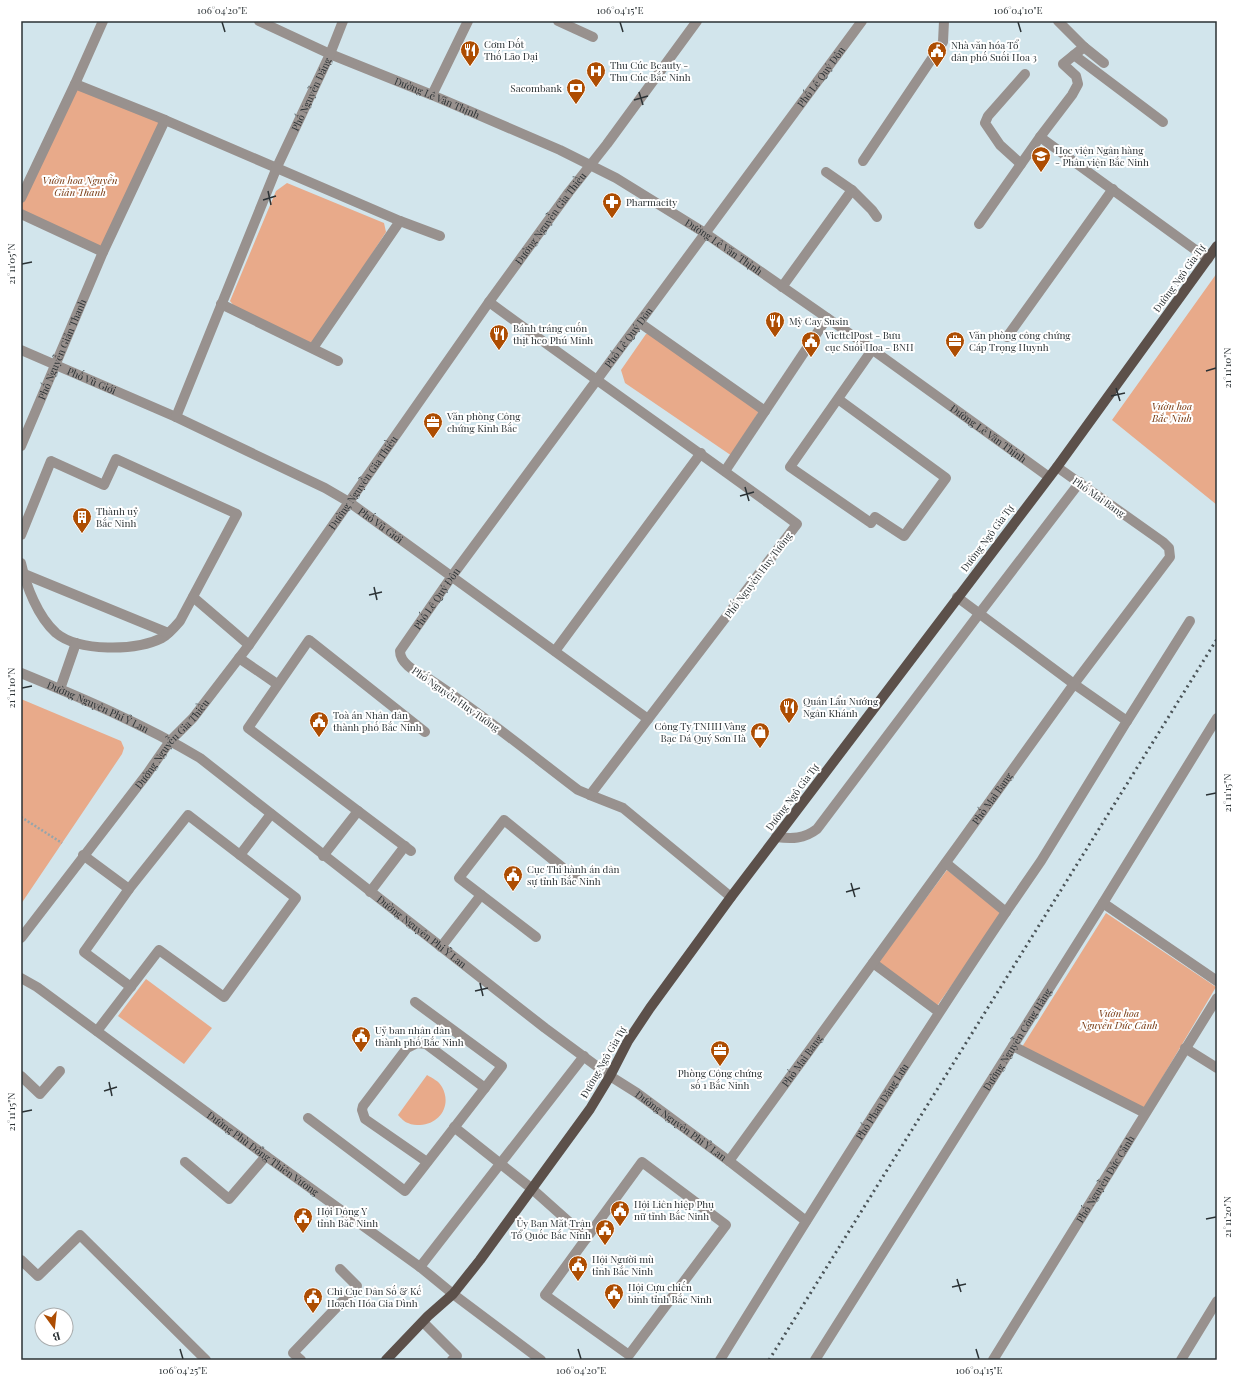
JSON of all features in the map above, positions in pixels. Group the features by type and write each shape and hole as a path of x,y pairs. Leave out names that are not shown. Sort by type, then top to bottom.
{"main road":[{"name":"Đường Ngô Gia Tự","path":"386,1360 453,1294 480,1260 590,1109 610,1076 628,1041 731,897 1049,477 1217,246"}],"street":[{"path":"21,198 103,21"},
{"name":"Đường Lê Văn Thịnh","path":"259,21 330,54 432,95 560,150 617,179 704,233 827,318 1049,477"},
{"name":"Phố Nguyễn Đăng","path":"176,417 277,167 330,54 343,21"},
{"path":"432,95 468,21"},
{"path":"558,21 593,37"},
{"name":"Đường Nguyễn Gia Thiều","path":"21,938 83,855 147,774 170,740 193,718 249,646 489,302 590,164 607,144 696,21"},
{"name":"Phố Lê Quý Đôn","path":"401,657 400,651 452,576 862,21"},
{"path":"863,161 943,42 944,21"},
{"path":"1058,21 1084,47 1104,63"},
{"path":"979,224 1040,136 1072,95 1078,84 1076,76 1063,64 1084,47"},
{"path":"1074,55 1163,122"},
{"path":"1021,164 1000,145 984,122 1025,74"},
{"path":"75,84 277,167 400,221 440,236"},
{"name":"Phố Nguyễn Giản Thanh","path":"21,446 103,252 165,120"},
{"path":"1040,136 1208,259"},
{"path":"826,172 852,190 877,217"},
{"path":"1007,337 1113,189"},
{"path":"782,287 852,190"},
{"path":"21,214 103,252"},
{"path":"314,348 400,221"},
{"name":"Phố Nguyễn Huy Tưởng","path":"489,302 597,381 701,453 797,524 590,795"},
{"path":"221,304 338,361"},
{"path":"725,471 827,318"},
{"path":"640,323 765,411"},
{"name":"Phố Vũ Giới","path":"21,350 176,417 325,488 349,502 648,719"},
{"path":"838,399 946,478 904,536 875,517 871,523 790,467 872,350"},
{"path":"555,651 701,453"},
{"path":"21,535 51,461 104,485 116,458 238,514 180,621 168,633 155,641 133,646 98,647 76,643 59,635 47,624 38,608 24,574 21,562"},
{"name":"Phố Mai Bang","path":"729,1161 1074,684 1168,561 1170,555 1169,548 1163,542 1057,466"},
{"path":"776,837 794,839 807,835 817,829 1080,482"},
{"path":"24,574 168,633"},
{"path":"193,597 249,646"},
{"path":"957,597 1074,684 1127,721"},
{"name":"Phố Phan Đăng Lưu","path":"720,1360 806,1221 939,1012 1045,855 1190,621"},
{"path":"370,892 408,849 248,728 277,684 309,640 425,732"},
{"path":"60,689 76,643"},
{"name":"Phố Nguyễn Huy Tưởng","path":"401,657 407,665 450,693 578,790 624,808 731,897"},
{"path":"239,658 277,684"},
{"name":"Đường Nguyên Phi Ỷ Lan","path":"21,673 135,723 170,740 200,758 323,856 545,1028 610,1076 637,1093 729,1161 806,1221"},
{"name":"Đường Nguyễn Công Hãng","path":"815,1360 1217,718"},
{"path":"323,856 358,811"},
{"path":"240,855 271,814"},
{"path":"96,1031 131,987 159,950 224,997 296,898 188,815 129,890 84,952 131,987"},
{"path":"536,937 459,878 504,820 579,881"},
{"path":"83,855 129,890"},
{"path":"946,863 1006,912"},
{"path":"441,947 482,895"},
{"path":"1102,903 1217,981"},
{"path":"873,963 939,1012"},
{"name":"Đường Phù Đổng Thiên Vương","path":"21,978 37,987 266,1156 420,1267 453,1294 541,1360"},
{"name":"Phố Nguyễn Đức Cảnh","path":"993,1360 1217,998"},
{"path":"308,1118 405,1191 502,1066 415,1002"},
{"path":"427,1162 365,1119 362,1110 363,1106 407,1048 417,1043 426,1044 485,1088"},
{"path":"1013,1046 1145,1114"},
{"path":"1185,1048 1217,1068"},
{"path":"420,1267 584,1056"},
{"path":"21,1076 40,1094 60,1071"},
{"path":"454,1127 531,1188 587,1238"},
{"path":"185,1162 229,1199 266,1156"},
{"path":"642,1162 726,1225 630,1355 545,1294 587,1238 642,1162"},
{"path":"21,1260 38,1276 80,1235 206,1360"},
{"path":"301,1360 293,1353 357,1286 340,1269"},
{"path":"1181,1360 1217,1301"},
{"path":"423,1322 458,1358"}],"path":[{"path":"21,817 62,843"}],"green space":[{"name":"Vườn hoa Nguyễn Giản Thanh","path":"75,84 165,120 103,252 21,214 21,198"},
{"path":"287,183 384,223 386,232 315,342 310,343 235,307 230,301 276,191"},
{"name":"Vườn hoa Bắc Ninh","path":"1217,273 1217,505 1112,420"},
{"path":"646,334 651,334 759,411 732,456 625,383 621,370"},
{"path":"21,699 121,741 124,748 122,754 21,904"},
{"path":"947,870 1001,912 1001,915 937,1006 877,964"},
{"name":"Vườn hoa Nguyễn Đức Cảnh","path":"1106,913 1216,987 1143,1110 1022,1047"},
{"path":"146,979 212,1028 184,1064 118,1016"},
{"path":"427,1075 441,1085 445,1094 445,1107 438,1117 427,1124 410,1124 398,1115"}],"railway":[{"path":"769,1360 1217,639"}],"place":[{"name":"Cơm Đốt Thố Lão Đại","path":"470,67"},
{"name":"Nhà văn hóa Tổ dân phố Suối Hoa 3","path":"937,68"},
{"name":"Thu Cúc Beauty - Thu Cúc Bắc Ninh","path":"596,88"},
{"name":"Sacombank","path":"576,105"},
{"name":"Học viện Ngân hàng - Phân viện Bắc Ninh","path":"1041,173"},
{"name":"Pharmacity","path":"612,219"},
{"name":"Mỳ Cay Susin","path":"775,338"},
{"name":"Bánh tráng cuốn thịt heo Phú Minh","path":"499,351"},
{"name":"ViettelPost - Bưu cục Suối Hoa - BNH","path":"811,358"},
{"name":"Văn phòng công chứng Cáp Trọng Huynh","path":"955,358"},
{"name":"Văn phòng Công chứng Kinh Bắc","path":"433,439"},
{"name":"Thành uỷ Bắc Ninh","path":"82,534"},
{"name":"Quán Lẩu Nướng Ngân Khánh","path":"789,724"},
{"name":"Toà án Nhân dân thành phố Bắc Ninh","path":"319,738"},
{"name":"Công Ty TNHH Vàng Bạc Đá Quý Sơn Hà","path":"760,749"},
{"name":"Cục Thi hành án dân sự tỉnh Bắc Ninh","path":"513,892"},
{"name":"Uỷ ban nhân dân thành phố Bắc Ninh","path":"361,1053"},
{"name":"Phòng Công chứng số 1 Bắc Ninh","path":"720,1067"},
{"name":"Hội Liên hiệp Phụ nữ tỉnh Bắc Ninh","path":"620,1227"},
{"name":"Hội Đông Y tỉnh Băc Ninh","path":"303,1234"},
{"name":"Ủy Ban Mặt Trận Tổ Quốc Bắc Ninh","path":"605,1246"},
{"name":"Hội Người mù tỉnh Bắc Ninh","path":"578,1282"},
{"name":"Hội Cựu chiến binh tỉnh Bắc Ninh","path":"614,1310"},
{"name":"Chi Cục Dân Số & Kế Hoạch Hóa Gia Đình","path":"313,1314"}]}
